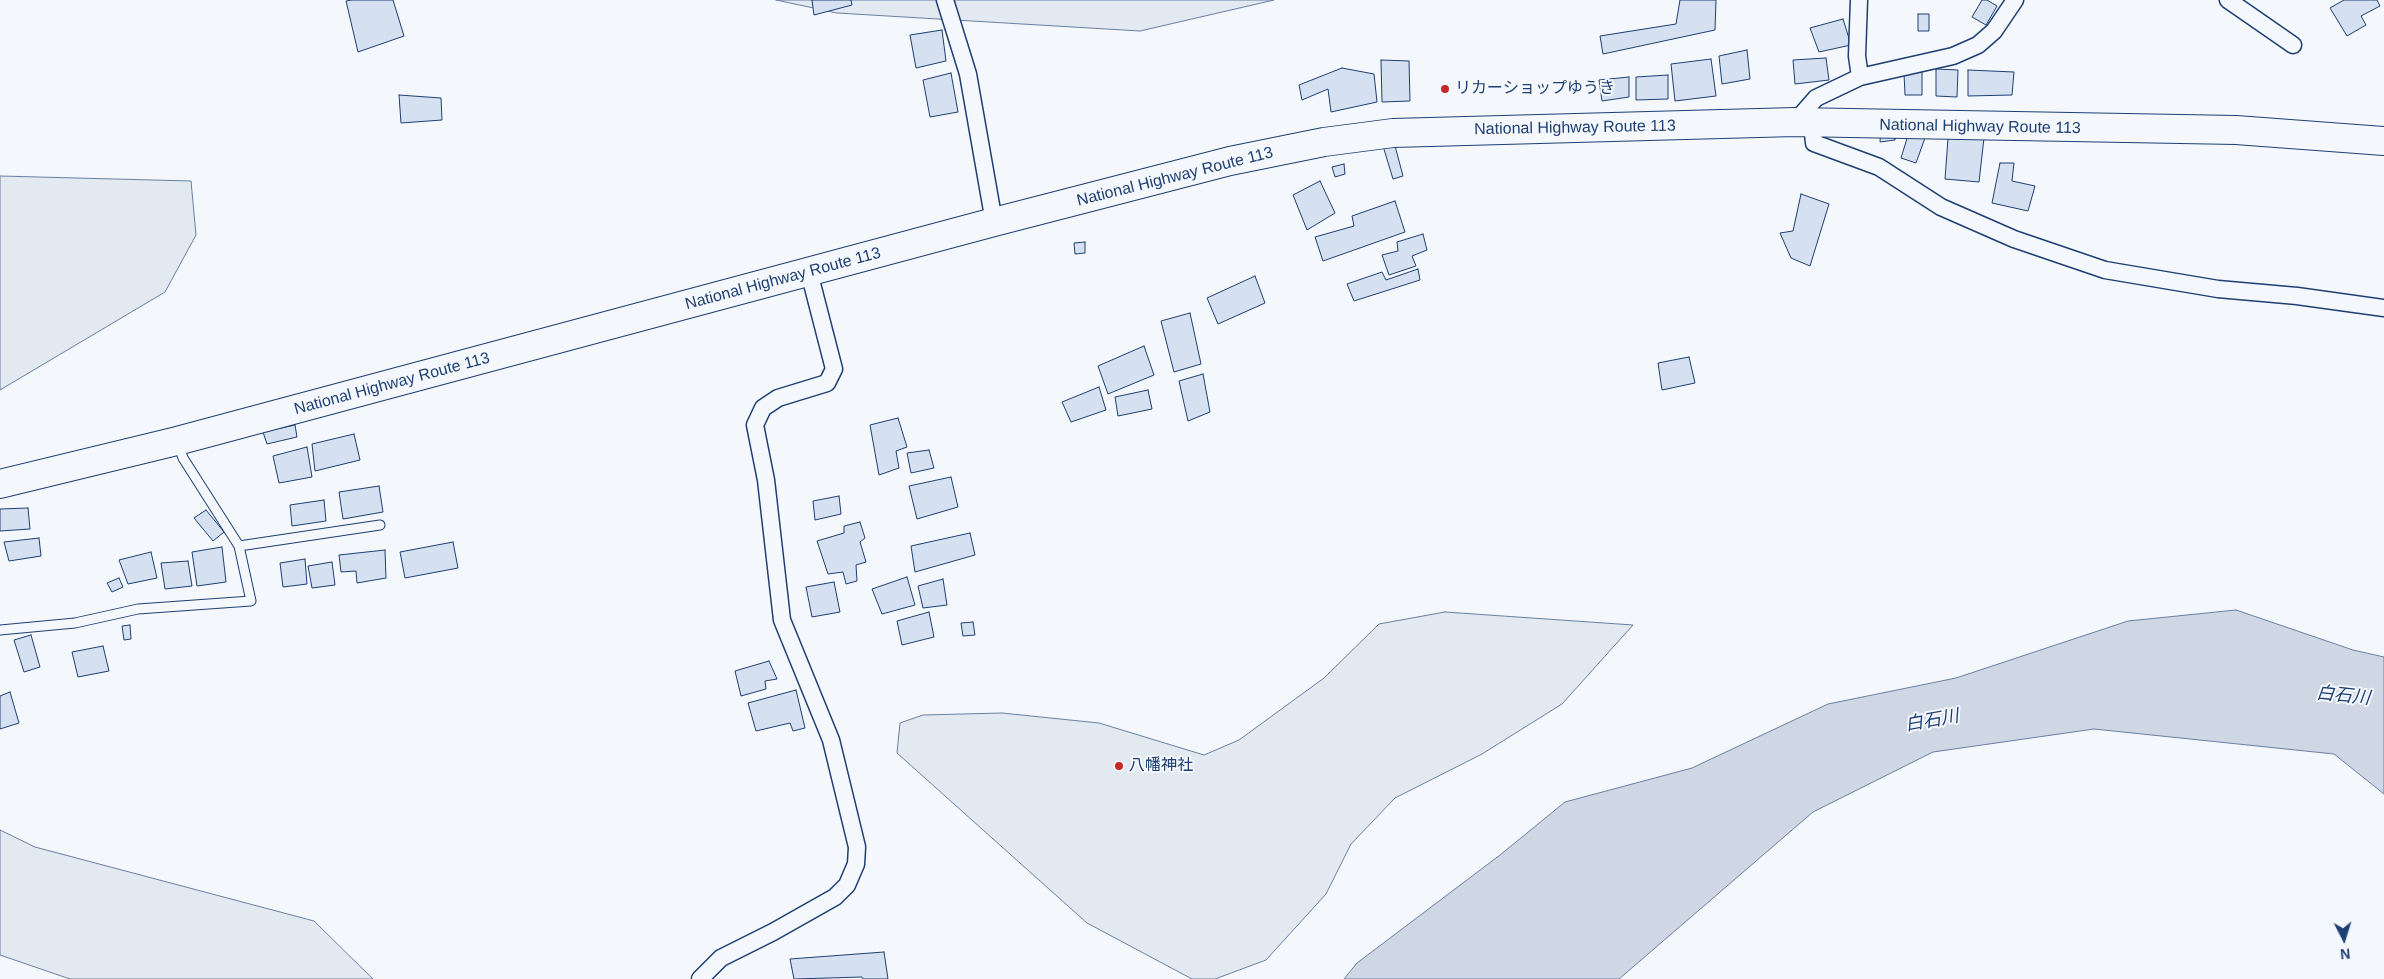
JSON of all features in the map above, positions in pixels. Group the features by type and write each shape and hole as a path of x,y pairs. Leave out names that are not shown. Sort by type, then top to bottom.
{"highway":[{"name":"National Highway Route 113","path":"0,484 177,441 994,222 1230,161 1324,142 1393,133 1804,123 2236,130 2384,141"}],"street":[{"path":"945,0 968,74 994,222"},
{"path":"1859,0 1858,56 1860,76"},
{"path":"2015,0 1994,31 1978,45 1953,56 1860,76 1816,98 1804,123 1814,143 1879,167 1941,207 2014,239 2106,270 2218,289 2297,296 2384,308"},
{"path":"2228,0 2293,45"},
{"path":"700,979 721,958 835,897 847,885 856,864 857,847 830,740 782,620 766,480 755,425 763,408 778,398 827,383 834,369 809,272"}],"lane":[{"path":"0,630 75,624 138,609 251,601 239,546 183,458 177,441"},
{"path":"239,546 380,525"}],"shaded area":[{"path":"776,0 1274,0 1140,31 837,13"},
{"path":"0,176 191,181 196,235 165,292 0,390"},
{"path":"1445,612 1633,625 1562,704 1482,754 1395,798 1351,844 1326,894 1266,960 1215,979 1192,979 1087,923 897,753 900,723 923,715 1002,713 1099,723 1204,755 1239,740 1324,678 1379,624"},
{"path":"0,830 35,847 314,921 373,979 70,979 0,955"}],"water":[{"name":"白石川","path":"2236,610 2353,650 2384,657 2384,794 2334,754 2094,729 1933,752 1813,812 1619,979 1344,979 1357,963 1500,855 1565,802 1692,768 1828,704 1956,678 2128,621"}],"building":[{"path":"393,0 404,36 358,52 346,1"},
{"path":"812,0 851,0 852,5 814,15"},
{"path":"1680,0 1716,0 1715,30 1603,54 1600,36 1676,24"},
{"path":"1982,0 1987,0 1997,6 1986,25 1972,17"},
{"path":"2344,0 2377,0 2380,6 2361,16 2366,25 2347,36 2330,8"},
{"path":"1918,14 1929,14 1929,31 1918,31"},
{"path":"1843,19 1851,45 1819,52 1810,28"},
{"path":"942,30 946,61 916,68 910,35"},
{"path":"1747,50 1750,79 1722,84 1719,56"},
{"path":"1826,58 1829,80 1795,84 1793,60"},
{"path":"1711,59 1716,96 1675,101 1671,64"},
{"path":"1381,60 1409,61 1410,101 1382,102"},
{"path":"1342,68 1374,74 1377,102 1331,112 1328,89 1302,100 1299,85"},
{"path":"1936,69 1958,70 1957,97 1936,96"},
{"path":"1922,70 1922,95 1905,95 1904,73"},
{"path":"1968,70 2014,72 2012,95 1968,96"},
{"path":"951,73 958,112 930,117 923,80"},
{"path":"1668,75 1668,99 1636,100 1636,77"},
{"path":"1629,77 1629,97 1602,101 1599,80"},
{"path":"399,95 441,98 442,120 401,123"},
{"path":"1897,125 1895,140 1880,142 1881,126"},
{"path":"1949,125 1985,129 1979,182 1945,179"},
{"path":"1909,132 1925,138 1916,163 1901,158"},
{"path":"1394,142 1403,176 1393,179 1383,146"},
{"path":"2000,163 2014,163 2012,181 2035,186 2028,211 1992,203"},
{"path":"1344,164 1345,174 1335,177 1332,167"},
{"path":"1320,181 1335,213 1307,230 1293,195"},
{"path":"1801,194 1829,204 1810,266 1791,258 1780,233 1793,231"},
{"path":"1395,201 1405,232 1323,261 1315,237 1354,226 1352,216"},
{"path":"1423,234 1427,250 1412,256 1416,266 1389,275 1382,255 1398,251 1397,242"},
{"path":"1085,242 1085,253 1075,254 1074,243"},
{"path":"1418,269 1420,280 1354,301 1347,284 1382,272 1386,280"},
{"path":"1255,276 1265,303 1218,324 1207,298"},
{"path":"1190,313 1201,364 1174,372 1161,321"},
{"path":"1144,346 1154,375 1108,394 1098,366"},
{"path":"1689,357 1695,383 1662,390 1658,363"},
{"path":"1203,374 1210,412 1188,421 1179,381"},
{"path":"1099,387 1106,410 1071,422 1062,402"},
{"path":"1148,390 1152,409 1118,416 1115,397"},
{"path":"898,418 907,447 896,451 899,468 879,475 870,425"},
{"path":"295,425 297,437 267,444 263,432"},
{"path":"354,434 360,460 315,471 312,444"},
{"path":"307,447 312,477 279,483 273,456"},
{"path":"929,450 934,468 911,473 907,453"},
{"path":"951,477 958,507 917,519 909,486"},
{"path":"379,486 383,512 343,519 339,492"},
{"path":"839,496 841,514 815,520 813,501"},
{"path":"324,500 326,521 292,526 290,505"},
{"path":"28,508 30,529 0,531 0,509"},
{"path":"206,510 224,532 213,541 194,518"},
{"path":"860,522 865,538 860,542 866,562 856,565 857,581 846,584 843,572 828,574 817,541 844,533 844,526"},
{"path":"970,533 975,555 915,572 911,546"},
{"path":"39,538 41,556 9,561 4,542"},
{"path":"453,542 458,568 405,578 400,552"},
{"path":"222,547 226,582 197,586 192,552"},
{"path":"385,550 386,578 357,583 356,571 341,572 339,555"},
{"path":"151,552 157,578 128,584 119,560"},
{"path":"305,559 307,584 283,587 280,563"},
{"path":"188,561 192,586 165,589 161,563"},
{"path":"332,562 335,585 312,588 308,566"},
{"path":"907,577 915,605 882,614 872,589"},
{"path":"119,578 123,587 112,592 107,583"},
{"path":"943,579 947,605 923,608 918,586"},
{"path":"834,582 840,612 812,617 806,587"},
{"path":"929,612 934,637 902,645 897,621"},
{"path":"973,622 975,635 963,636 961,623"},
{"path":"130,625 131,639 124,640 122,626"},
{"path":"31,635 40,667 24,672 14,640"},
{"path":"103,646 109,671 78,677 72,652"},
{"path":"769,661 777,679 765,681 766,689 741,696 735,671"},
{"path":"796,690 805,728 793,731 790,723 756,731 748,703"},
{"path":"10,692 19,723 0,729 0,696"},
{"path":"884,952 888,979 863,979 862,977 794,979 790,959"}],"place":[{"name":"リカーショップゆうき","path":"1445,89"},
{"name":"八幡神社","path":"1119,766"}]}
